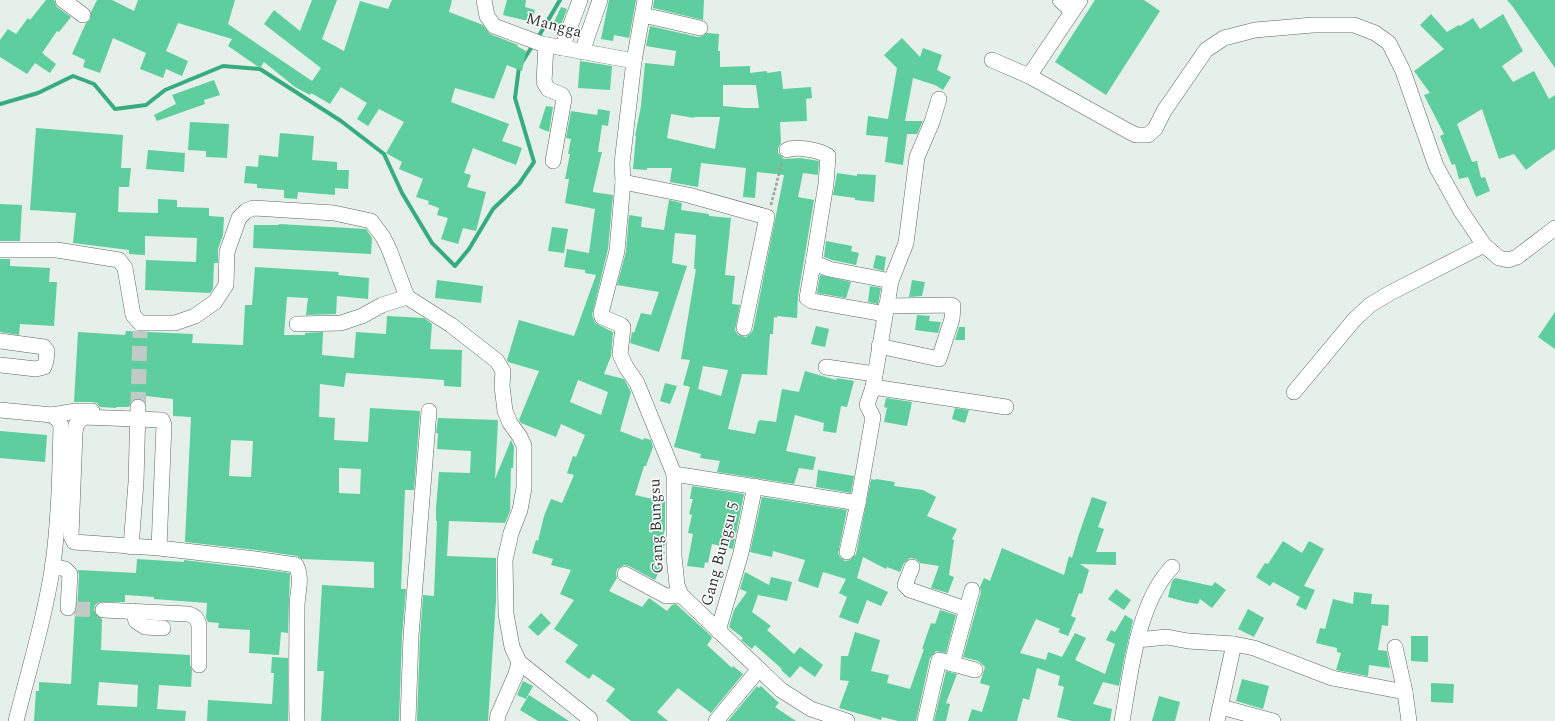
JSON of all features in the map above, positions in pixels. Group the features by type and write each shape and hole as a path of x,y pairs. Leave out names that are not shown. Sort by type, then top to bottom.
{"street":[{"path":"64,0 83,16"},
{"name":"Mangga","path":"484,0 487,16 494,26 544,45 634,61"},
{"path":"562,48 580,0"},
{"path":"582,52 600,0"},
{"path":"1029,76 1076,5 1060,0"},
{"path":"700,28 644,7 634,61 622,163 623,182 688,195 767,217 744,328"},
{"path":"992,60 1029,76 1136,135 1148,135 1155,129 1164,111 1206,50 1224,38 1254,30 1313,24 1354,25 1375,33 1389,43 1403,71 1436,166 1461,211 1484,245 1500,258 1508,260 1517,257 1555,228"},
{"path":"544,45 544,82 548,89 562,95 564,99 553,161"},
{"path":"847,552 858,503 873,416 867,405 874,381 885,310 891,281 906,243 917,157 932,122 939,99"},
{"path":"787,150 791,148 812,150 823,152 828,156 826,184 807,298 812,300 885,310 953,306 952,319 939,359 880,346"},
{"name":"Gang Bungsu","path":"623,182 617,251 601,313 602,317 623,327 620,354 626,367 637,383 674,474 674,556 677,586 681,595"},
{"path":"0,250 57,250 119,260 125,268 133,315 140,327 175,323 195,316 215,302 226,285 227,252 239,218 246,211 253,208 334,213 371,220 383,237 389,249 407,297 468,337 497,360 503,371 502,386 505,411 510,423 520,437 524,446 524,488 520,510 511,533 505,560 506,614 512,647 519,662 590,719"},
{"path":"1294,392 1354,320 1370,305 1390,293 1484,245"},
{"path":"814,258 818,264 829,269 891,281"},
{"path":"297,324 341,323 362,316 382,305 407,297"},
{"path":"0,341 44,347 47,351 44,367 36,369 0,365"},
{"path":"826,367 874,381 1006,407"},
{"path":"0,410 55,418 76,411 137,413 162,420 164,425 159,548"},
{"path":"408,721 411,636 429,411"},
{"path":"137,413 112,419 83,417 76,425 71,536 74,542 159,548 296,565 300,572 297,634 297,721"},
{"path":"131,546 136,482 137,413"},
{"path":"16,721 52,566 59,506 61,425 55,418"},
{"path":"674,474 858,503"},
{"name":"Gang Bungsu 5","path":"718,631 741,553 755,486"},
{"path":"44,604 72,608 70,574 66,569 52,566"},
{"path":"1122,721 1137,640 1143,617 1162,577 1172,566"},
{"path":"912,568 905,585 910,590 966,609"},
{"path":"625,574 666,596 681,595 781,690 821,717 847,721"},
{"path":"952,664 972,590"},
{"path":"103,610 188,614 194,616 198,620 199,625 199,665"},
{"path":"133,611 136,622 145,627 163,628"},
{"path":"1143,617 1167,637"},
{"path":"1137,640 1167,637 1188,641 1234,644 1254,648 1332,678 1405,692"},
{"path":"1234,644 1219,714 1273,721"},
{"path":"1395,647 1405,692 1409,721"},
{"path":"925,721 939,660 975,670"},
{"path":"497,721 498,715 516,674 519,662"},
{"path":"716,721 759,669"}],"path":[{"path":"767,217 783,156 787,150"}],"building":[{"path":"46,0 54,0 57,7 71,17 59,32 57,31 42,53 56,64 50,73 35,63 27,74 0,57 0,40 8,29 16,34 28,18 30,20"},
{"path":"97,0 112,0 134,11 138,0 235,0 228,24 312,81 321,68 264,24 274,10 300,31 312,0 337,0 322,39 344,51 360,1 388,9 392,0 452,0 449,12 483,25 490,34 518,45 517,46 526,51 522,71 507,65 494,99 455,88 451,102 509,124 502,141 522,148 516,165 473,148 464,173 471,175 467,187 486,192 476,231 463,228 458,244 441,239 448,218 437,215 439,208 428,204 429,201 416,197 423,179 399,169 402,162 386,153 404,122 379,109 368,126 357,119 367,103 341,87 330,104 311,93 310,95 295,87 264,62 260,68 228,46 232,39 178,23 166,51 188,61 182,76 166,69 163,78 140,69 146,53 113,38 100,73 83,67 85,60 72,54 86,23 90,20 91,12"},
{"path":"507,0 526,0 525,7 535,10 532,22 503,15"},
{"path":"609,0 636,0 629,38 614,35 613,41 601,39"},
{"path":"654,0 704,0 703,20 653,8"},
{"path":"1095,0 1144,0 1160,11 1106,95 1055,62"},
{"path":"1507,0 1555,0 1555,68 1513,7"},
{"path":"561,7 567,9 561,25 554,22"},
{"path":"1431,14 1447,32 1473,18 1480,29 1503,14 1523,51 1502,66 1513,82 1534,71 1549,99 1555,95 1555,149 1526,170 1514,154 1499,159 1482,109 1457,124 1472,162 1477,161 1481,178 1485,177 1490,191 1476,197 1468,177 1459,179 1455,164 1452,165 1440,136 1444,134 1424,95 1430,93 1414,71 1444,49 1420,25"},
{"path":"650,26 698,37 707,33 719,34 718,51 720,51 720,67 750,66 750,73 781,71 783,89 811,87 812,98 806,99 807,121 780,122 781,143 778,148 778,153 784,159 801,158 819,161 818,175 803,173 798,197 814,200 798,296 797,318 774,317 773,334 770,334 767,375 742,374 728,429 755,434 758,422 760,420 776,422 782,389 799,392 805,371 836,380 837,378 854,381 847,407 841,406 836,433 823,431 824,423 795,415 786,451 816,457 813,470 799,468 794,484 717,472 720,461 700,458 701,454 674,447 690,387 683,385 690,360 681,359 696,269 694,269 696,235 675,233 672,263 687,266 659,352 630,343 632,332 634,333 641,313 651,315 659,292 617,285 626,252 629,215 642,217 641,227 664,230 669,200 682,203 681,210 709,214 709,216 731,218 725,275 735,276 732,304 740,305 735,330 738,335 746,337 753,330 784,175 757,172 755,198 743,197 746,168 701,163 698,187 670,182 672,168 647,168 647,170 633,169 635,136 641,106 645,63 674,66 676,51 646,46","holes":["723,85 756,85 759,108 723,106","671,114 694,118 720,117 715,149 667,138","703,366 728,370 721,396 698,389"]},
{"path":"902,38 920,57 923,48 942,55 937,70 951,77 943,90 935,85 913,78 905,121 923,121 917,134 907,134 903,165 885,162 888,137 866,135 868,116 888,119 897,68 884,55"},
{"path":"580,61 612,66 610,90 578,88"},
{"path":"214,80 220,95 204,100 205,104 157,121 154,115 176,104 172,95"},
{"path":"546,106 553,107 549,132 539,128"},
{"path":"598,109 610,111 608,126 602,125 598,152 602,152 593,192 613,195 608,249 592,315 595,323 613,332 611,356 604,374 624,379 631,392 620,431 643,440 644,438 651,440 653,447 646,466 644,466 635,495 657,500 658,494 665,496 665,529 663,536 665,537 665,544 662,551 665,552 659,565 661,566 655,580 629,566 624,565 617,569 617,578 609,591 642,607 649,598 667,611 672,605 676,604 710,635 712,638 707,645 732,668 733,666 743,674 711,713 678,688 657,712 668,721 631,721 606,701 615,689 593,674 589,679 565,662 578,645 554,629 574,600 560,594 571,570 551,565 553,559 532,553 536,540 538,541 544,516 551,499 562,503 574,475 567,473 573,456 576,457 585,435 561,424 556,437 521,423 519,420 539,371 508,362 507,360 519,320 574,336 596,275 585,273 585,270 564,267 567,249 589,253 595,209 565,203 569,179 565,179 570,154 568,154 571,139 566,138 571,111 597,115","holes":["578,380 608,392 601,415 570,402"]},
{"path":"190,122 229,124 227,158 206,157 206,151 188,150"},
{"path":"36,128 123,135 121,168 131,168 129,187 119,187 118,212 158,213 158,199 177,200 177,207 209,208 209,216 224,217 223,235 218,249 218,263 214,263 213,289 210,293 145,290 146,260 196,262 197,238 145,236 145,255 129,254 129,250 73,243 76,213 30,210"},
{"path":"280,133 314,136 312,160 337,162 337,170 349,170 348,189 335,188 335,195 298,192 297,199 284,198 284,190 257,188 257,184 244,183 246,166 258,167 259,155 278,157"},
{"path":"148,150 185,153 184,172 146,169"},
{"path":"837,173 857,176 857,174 876,175 874,202 855,200 855,198 833,195"},
{"path":"0,204 22,205 20,241 0,241"},
{"path":"279,224 366,229 372,238 371,254 253,248 254,225"},
{"path":"552,227 568,229 564,253 548,251"},
{"path":"826,241 852,246 851,251 859,253 856,265 824,257"},
{"path":"876,255 886,257 884,271 873,268"},
{"path":"0,259 10,259 10,266 50,268 49,282 57,282 54,326 20,324 19,335 0,332"},
{"path":"255,267 339,272 338,275 369,278 368,299 337,296 336,314 306,315 308,298 287,297 284,335 305,335 305,333 323,332 322,355 354,358 356,332 386,334 387,316 424,318 432,324 430,349 462,350 461,387 444,386 444,380 346,373 344,387 320,384 319,417 335,418 334,440 368,442 370,408 420,411 414,490 405,490 401,589 406,589 402,636 399,721 321,721 324,671 317,671 322,585 374,588 374,562 302,559 297,556 256,550 185,542 191,417 173,416 173,399 146,396 146,403 142,399 138,398 131,402 129,407 116,408 100,407 97,403 92,402 74,402 78,332 125,335 126,331 193,334 192,343 243,345 245,305 252,305","holes":["231,440 253,441 251,477 229,476","339,468 361,469 360,494 339,493"]},
{"path":"820,275 851,282 846,298 817,293"},
{"path":"437,280 483,286 481,303 435,298"},
{"path":"912,280 925,282 922,296 909,297"},
{"path":"870,286 881,288 878,304 868,302"},
{"path":"1555,312 1555,349 1538,337"},
{"path":"917,315 930,316 929,321 941,322 938,333 915,330"},
{"path":"816,326 829,329 825,347 811,344"},
{"path":"959,327 965,327 965,340 955,340"},
{"path":"665,383 677,386 670,404 660,401"},
{"path":"886,398 912,402 907,426 884,422 887,408 884,407"},
{"path":"955,408 969,410 965,423 952,419"},
{"path":"438,418 498,420 495,479 511,440 514,447 513,468 511,468 510,511 505,523 449,521 447,556 496,558 496,600 488,721 417,721 423,595 434,596 437,521 436,508 439,472 470,473 471,451 437,449 438,433 436,433"},
{"path":"0,431 47,435 45,462 0,458"},
{"path":"818,470 854,476 851,493 816,487"},
{"path":"871,479 895,482 894,486 923,490 936,497 927,516 957,529 952,539 954,540 949,575 954,577 948,593 931,588 939,566 920,563 916,559 910,558 904,563 900,572 887,567 886,569 863,557 857,578 888,592 881,606 867,600 858,624 839,617 847,597 839,593 846,579 823,572 818,588 798,581 805,560 773,551 772,557 750,552 762,497 847,510 838,554 845,561 850,560 856,554"},
{"path":"692,486 744,494 733,549 712,544 708,563 705,562 704,568 687,566 693,534 688,533 692,515 689,514 693,499 690,499"},
{"path":"1092,497 1107,502 1098,527 1104,529 1096,552 1116,552 1116,565 1080,564 1089,570 1082,594 1079,593 1071,616 1076,618 1068,636 1058,632 1060,629 1036,619 1020,653 1046,660 1048,652 1062,657 1075,633 1086,638 1075,660 1105,674 1115,644 1106,640 1111,630 1115,632 1125,615 1133,620 1119,686 1103,682 1093,704 1112,709 1110,721 1072,721 1057,717 1064,687 1058,685 1060,676 1037,668 1029,700 1023,698 1017,721 968,721 972,709 982,712 990,686 980,683 985,667 978,661 963,657 981,592 980,587 984,578 990,581 1002,548 1064,575 1069,556 1072,558"},
{"path":"1283,541 1302,553 1309,541 1324,549 1304,586 1315,590 1306,610 1296,605 1300,597 1273,582 1270,586 1256,577 1265,563 1268,564"},
{"path":"137,559 184,562 184,560 290,573 288,633 281,632 279,655 249,653 250,630 218,628 219,623 208,622 206,618 207,603 125,595 125,602 99,602 95,605 94,610 98,617 102,619 101,650 190,655 190,665 192,670 191,687 159,685 157,709 186,711 185,721 34,721 36,691 39,691 39,682 71,684 75,613 77,609 78,570 136,573","holes":["99,682 138,685 137,707 97,705"]},
{"path":"745,572 769,585 771,577 792,582 787,601 758,595 752,612 771,626 767,630 794,654 800,647 823,665 815,677 800,666 790,678 755,645 752,649 741,640 743,638 729,627 734,610 747,592 740,589"},
{"path":"1175,578 1212,586 1215,582 1226,590 1212,608 1200,599 1198,604 1186,602 1168,597 1172,581"},
{"path":"1116,589 1131,600 1124,610 1108,599"},
{"path":"1354,592 1372,594 1371,604 1389,605 1388,626 1382,625 1378,650 1387,651 1390,668 1369,665 1368,676 1336,670 1341,653 1337,652 1337,648 1316,643 1320,628 1325,629 1333,599 1353,604"},
{"path":"1248,609 1264,618 1254,637 1238,629"},
{"path":"940,610 956,615 946,653 936,651 930,658 916,721 898,721 882,717 881,720 839,708 849,681 840,680 841,656 848,656 855,632 880,640 871,671 889,675 887,683 910,689 924,649 922,649 931,623 935,624"},
{"path":"541,613 551,623 538,636 528,627"},
{"path":"1411,636 1428,636 1428,662 1411,661"},
{"path":"272,657 288,658 288,721 207,721 208,700 272,704 274,673 271,673"},
{"path":"946,671 957,674 946,703 950,704 946,721 934,721"},
{"path":"1242,679 1269,686 1263,709 1236,701"},
{"path":"523,681 533,686 526,699 517,695"},
{"path":"1431,683 1454,684 1453,703 1431,702"},
{"path":"757,686 759,688 761,686 779,703 775,707 796,721 728,721"},
{"path":"529,695 569,721 538,721 520,710"},
{"path":"1159,696 1180,702 1175,721 1152,721"}],"waterway":[{"path":"537,39 560,0"},
{"path":"0,104 38,93 73,76 94,84 115,109 146,105 165,90 223,66 260,69 341,121 384,154 402,193 432,243 455,266 469,249 493,209 519,184 534,162 515,98 519,67 533,45"}],"tunnel":[{"path":"138,407 140,331"},
{"path":"75,609 103,610"}]}
